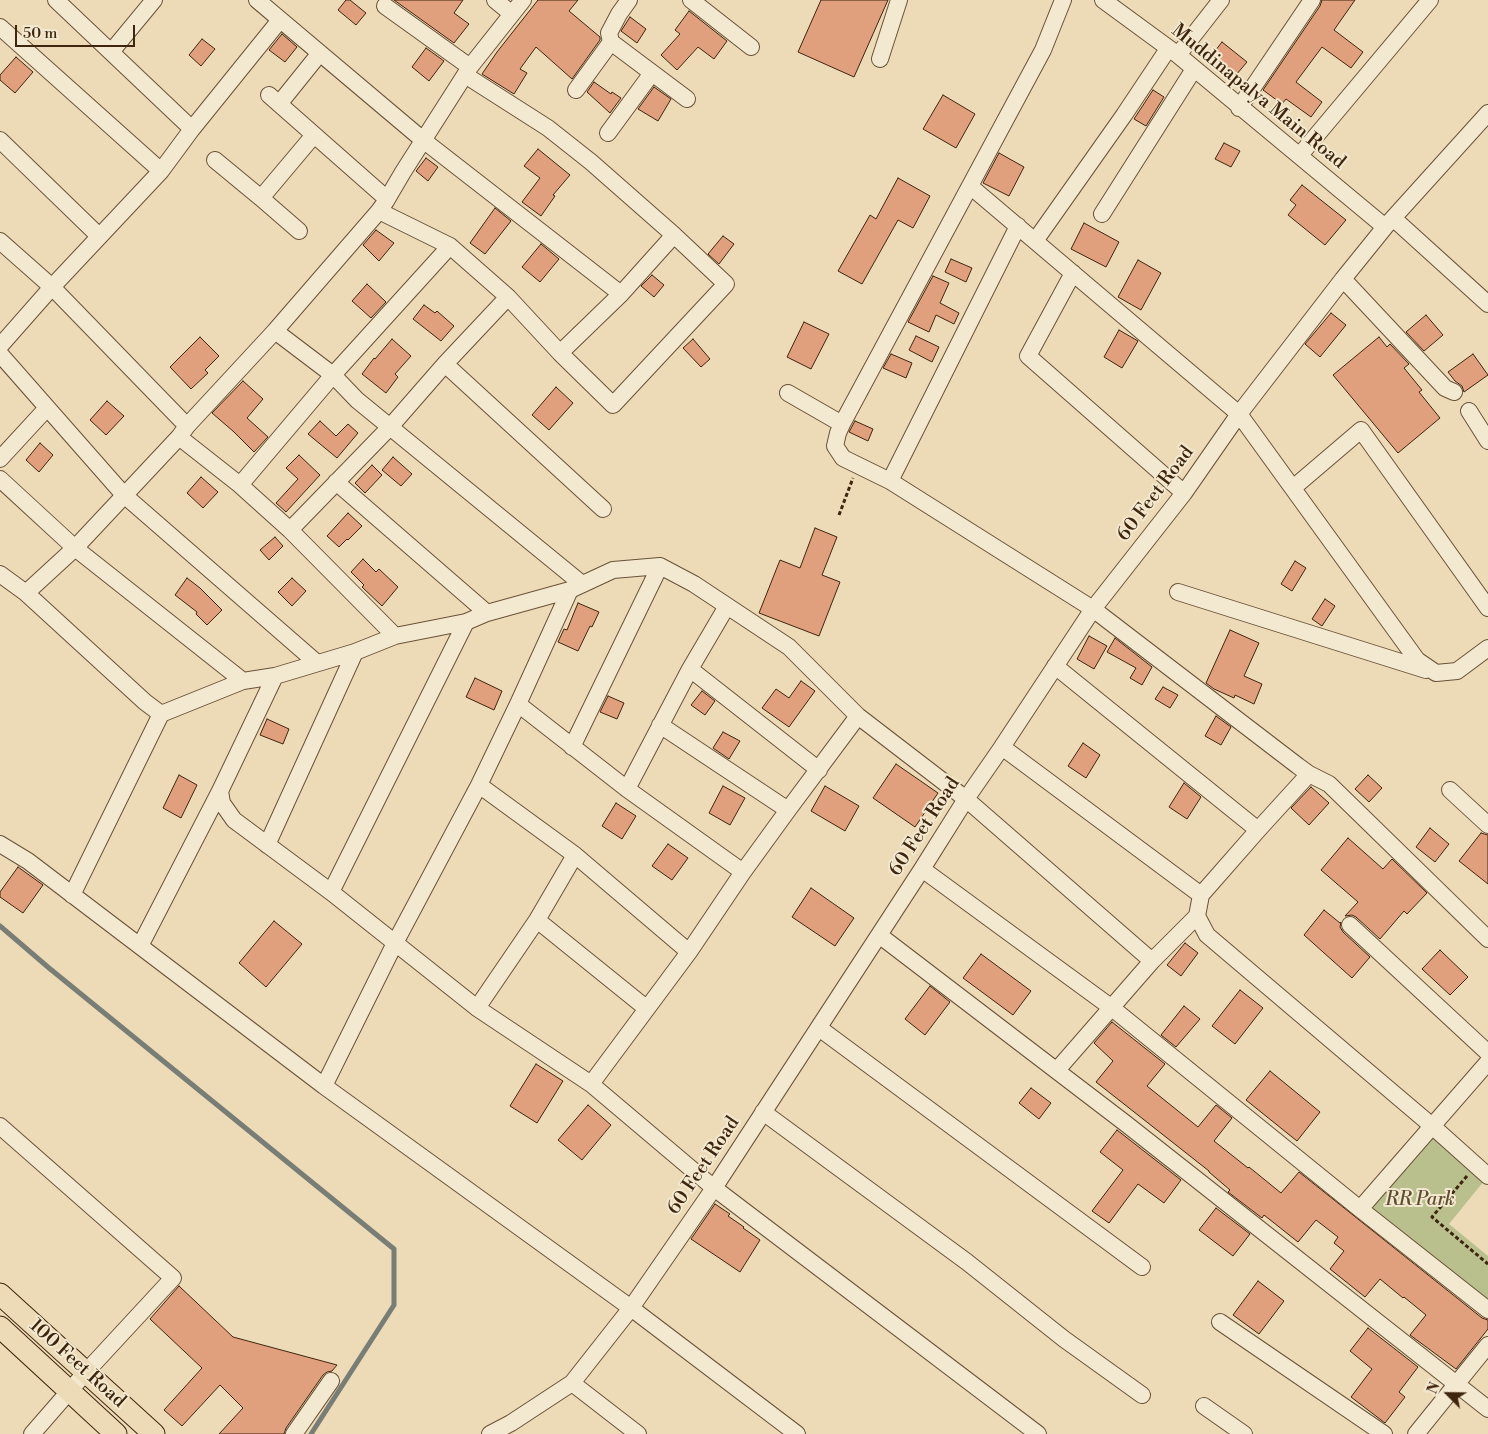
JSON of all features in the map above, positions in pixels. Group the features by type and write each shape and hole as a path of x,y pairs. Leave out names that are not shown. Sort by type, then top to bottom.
{"main road":[{"name":"100 Feet Road","path":"0,1294 154,1434"},
{"name":"100 Feet Road","path":"0,1327 116,1434"}],"street":[{"path":"56,0 192,129"},
{"path":"110,52 154,0"},
{"path":"258,0 423,140 621,294"},
{"path":"496,0 512,14"},
{"path":"26,593 75,548 183,432 275,331 383,205 468,71 523,0"},
{"path":"629,0 609,32 611,42 687,99"},
{"path":"691,0 751,47"},
{"path":"880,59 899,0"},
{"path":"1063,0 1043,50 842,424 835,446 843,458 890,482 1093,609 1310,774 1329,784 1488,939"},
{"name":"Muddinapalya Main Road","path":"1103,0 1173,52 1239,108 1389,223 1488,304"},
{"path":"1035,241 1124,115 1173,52 1221,0"},
{"path":"1239,108 1312,0"},
{"path":"1300,155 1430,0"},
{"path":"320,53 274,100 314,135 383,205 450,246 508,297 612,406 726,284 674,234 591,162 548,128 468,71 385,6"},
{"path":"0,346 52,287 161,171 192,129 280,20"},
{"path":"0,27 161,171"},
{"path":"576,90 611,42"},
{"path":"1102,214 1194,69"},
{"path":"608,133 652,73"},
{"name":"60 Feet Road","path":"490,1434 511,1423 572,1382 631,1308 714,1188 966,799 1093,609 1184,493 1239,414 1344,279 1389,223 1488,113"},
{"path":"261,198 314,135"},
{"path":"0,140 99,236"},
{"path":"215,160 299,231"},
{"path":"970,186 1239,414 1417,660 1436,673"},
{"path":"890,482 1018,226"},
{"path":"560,353 621,294 674,234"},
{"path":"0,241 52,287 183,432 290,530 395,636"},
{"path":"240,485 333,375 450,246"},
{"path":"1073,273 1028,356 1184,493"},
{"path":"1344,279 1445,388 1454,392"},
{"path":"290,530 390,427 445,364 508,297"},
{"path":"275,331 333,375 357,400 576,587"},
{"path":"0,354 124,495 317,663"},
{"path":"445,364 603,509"},
{"path":"788,393 842,424"},
{"path":"0,459 47,408"},
{"path":"1468,411 1488,441"},
{"path":"1293,488 1361,430 1488,608"},
{"path":"0,479 75,548 244,681"},
{"path":"336,482 487,613"},
{"path":"572,747 660,566"},
{"path":"72,895 161,714 244,681 275,676 355,652 395,636 466,622 487,613 576,587 613,570 660,566 694,584 789,647 858,716 966,799 1152,961"},
{"path":"0,574 26,593 60,626 161,714"},
{"path":"324,1086 395,943 479,785 576,587"},
{"path":"1178,592 1436,673 1458,671 1488,648"},
{"path":"627,788 690,669 727,606"},
{"path":"331,892 466,622"},
{"path":"267,845 355,652"},
{"path":"1055,666 1258,830"},
{"path":"690,669 819,770"},
{"path":"140,946 220,791 275,676"},
{"path":"518,704 572,747 743,872"},
{"path":"590,1084 689,952 743,872 858,716"},
{"path":"660,725 788,810"},
{"path":"1002,747 1201,896"},
{"path":"1057,1070 1152,961 1197,916 1201,896 1310,774"},
{"path":"479,785 575,855 689,952"},
{"path":"1450,790 1488,825"},
{"path":"220,791 222,803 234,820 331,892 477,1008 590,1084 714,1188 1038,1434"},
{"path":"0,844 28,862 324,1086 631,1308 797,1434"},
{"path":"477,1008 537,920 575,855"},
{"path":"922,869 1112,1008 1488,1310"},
{"path":"1197,916 1206,935 1431,1125 1488,1176"},
{"path":"537,920 646,1008"},
{"path":"1350,925 1488,1054"},
{"path":"879,935 1141,1135 1488,1409"},
{"path":"819,1028 1142,1267"},
{"path":"1360,1208 1488,1062"},
{"path":"764,1112 967,1262 1064,1339 1142,1395"},
{"path":"0,1126 173,1278 86,1372 32,1434"},
{"path":"1220,1322 1384,1434"},
{"path":"1416,1434 1488,1345"},
{"path":"294,1434 331,1381"},
{"path":"572,1382 638,1434"},
{"path":"1204,1406 1244,1434"}],"path":[{"path":"839,515 858,465"},
{"path":"1468,1175 1432,1217 1488,1264"}],"green space":[{"name":"RR Park","path":"1428,1133 1484,1181 1449,1224 1488,1256 1488,1307 1368,1205"}],"building":[{"path":"346,0 350,0 366,13 356,25 338,10"},
{"path":"394,0 463,0 454,13 469,24 454,43"},
{"path":"538,0 578,0 569,11 600,37 600,40 572,79 536,47 520,69 527,73 514,94 482,74"},
{"path":"821,0 888,0 854,77 798,52"},
{"path":"1322,0 1355,0 1334,30 1363,52 1351,68 1322,47 1296,82 1322,102 1311,117 1286,99 1282,104 1263,90 1320,6"},
{"path":"689,11 727,41 714,59 698,47 677,70 661,55 680,34 675,30"},
{"path":"630,17 646,29 637,43 621,31"},
{"path":"282,34 297,47 285,62 269,50"},
{"path":"202,39 215,49 201,66 189,55"},
{"path":"1222,42 1247,62 1236,75 1211,56"},
{"path":"426,48 444,61 429,81 412,67"},
{"path":"16,57 33,72 15,93 0,80 0,75"},
{"path":"594,82 611,94 612,92 621,98 610,113 587,92"},
{"path":"654,87 671,99 658,121 638,109"},
{"path":"1153,90 1164,97 1146,126 1134,119"},
{"path":"943,95 975,114 956,148 923,129"},
{"path":"1224,143 1240,151 1231,167 1215,159"},
{"path":"538,149 570,175 553,195 555,196 541,216 522,202 540,178 524,166"},
{"path":"999,153 1024,167 1009,196 983,183"},
{"path":"426,158 438,167 428,181 416,171"},
{"path":"898,178 930,196 913,228 898,220 862,284 838,271 870,215 876,219"},
{"path":"1302,185 1346,220 1325,245 1288,215 1296,205 1290,200"},
{"path":"495,208 511,221 485,254 470,243"},
{"path":"1084,223 1119,242 1106,267 1071,249"},
{"path":"376,230 394,243 379,261 363,245"},
{"path":"723,236 734,244 719,264 708,254"},
{"path":"541,244 559,259 540,282 522,267"},
{"path":"951,259 972,268 966,282 945,272"},
{"path":"1138,260 1161,273 1141,310 1118,297"},
{"path":"652,275 664,285 654,297 641,286"},
{"path":"933,276 949,283 940,303 959,313 954,324 936,315 929,332 908,322"},
{"path":"367,284 386,302 371,318 352,301"},
{"path":"424,305 435,313 437,311 454,326 441,341 413,319"},
{"path":"1331,313 1346,325 1320,357 1305,344"},
{"path":"1426,315 1443,335 1424,351 1406,332"},
{"path":"804,322 829,334 811,369 787,357"},
{"path":"1119,330 1138,341 1122,368 1104,357"},
{"path":"916,336 939,347 932,362 909,350"},
{"path":"200,337 219,356 205,370 208,373 191,389 170,367"},
{"path":"1379,337 1387,347 1390,344 1409,364 1404,368 1422,390 1419,392 1440,418 1398,453 1333,375"},
{"path":"392,339 411,356 395,374 398,377 386,393 362,374"},
{"path":"693,339 710,359 701,367 683,348"},
{"path":"891,354 912,363 906,378 883,368"},
{"path":"1473,354 1488,375 1464,392 1462,386 1448,372"},
{"path":"243,381 263,399 247,418 268,437 254,452 212,413"},
{"path":"556,387 573,403 549,430 532,415"},
{"path":"107,401 124,416 106,435 90,420"},
{"path":"320,421 336,436 348,424 358,433 337,458 308,434"},
{"path":"855,421 873,429 868,441 849,432"},
{"path":"40,443 53,455 39,472 26,460"},
{"path":"299,455 320,475 286,512 276,503 298,479 286,468"},
{"path":"393,457 412,474 401,486 382,470"},
{"path":"372,465 382,475 365,493 355,483"},
{"path":"201,477 218,492 203,508 187,493"},
{"path":"348,513 362,526 339,547 327,536"},
{"path":"815,528 837,537 822,575 840,582 819,636 759,613 780,560 800,568"},
{"path":"275,537 283,546 269,560 260,550"},
{"path":"363,559 376,572 379,569 398,587 382,606 362,587 364,585 351,572"},
{"path":"1295,561 1306,568 1292,591 1281,584"},
{"path":"187,578 222,610 207,625 196,614 197,612 175,595"},
{"path":"292,578 306,591 292,606 278,592"},
{"path":"1325,599 1335,606 1322,626 1312,619"},
{"path":"578,603 599,612 578,651 558,642 564,629 567,630"},
{"path":"1230,630 1259,643 1244,676 1262,684 1254,704 1235,695 1234,698 1214,689 1206,683"},
{"path":"1089,636 1107,646 1094,669 1077,659"},
{"path":"1115,638 1152,667 1142,685 1130,678 1136,668 1107,652"},
{"path":"475,678 502,691 494,710 466,697"},
{"path":"801,681 815,691 789,727 762,708 776,689 789,698"},
{"path":"1163,687 1178,695 1170,708 1155,699"},
{"path":"702,691 715,701 705,715 691,705"},
{"path":"608,696 624,703 617,719 600,712"},
{"path":"1216,716 1231,727 1221,745 1205,736"},
{"path":"267,719 289,729 283,744 260,735"},
{"path":"723,732 740,741 729,759 713,748"},
{"path":"1083,743 1100,755 1086,778 1068,766"},
{"path":"896,764 938,793 915,827 873,798"},
{"path":"179,775 197,785 181,818 163,808"},
{"path":"1368,775 1382,788 1369,802 1355,789"},
{"path":"1184,783 1201,797 1187,819 1169,807"},
{"path":"723,786 745,798 730,825 709,813"},
{"path":"825,786 859,806 845,831 811,811"},
{"path":"1311,787 1329,803 1309,825 1291,808"},
{"path":"616,803 636,816 622,839 602,826"},
{"path":"1430,828 1449,844 1435,862 1416,847"},
{"path":"1481,833 1488,835 1488,884 1459,861"},
{"path":"1348,838 1383,869 1392,859 1427,893 1407,914 1404,911 1380,939 1356,917 1352,915 1345,916 1358,902 1321,870"},
{"path":"668,844 688,858 672,880 652,866"},
{"path":"18,867 43,885 23,913 0,897 0,892"},
{"path":"811,888 854,918 835,946 792,917"},
{"path":"1324,910 1341,922 1340,927 1343,932 1370,957 1352,978 1304,935"},
{"path":"274,921 302,944 266,987 239,963"},
{"path":"1185,943 1198,953 1181,976 1167,965"},
{"path":"1440,950 1468,977 1450,995 1422,969"},
{"path":"981,954 1031,991 1013,1015 963,978"},
{"path":"930,986 950,1002 925,1035 905,1019"},
{"path":"1240,990 1263,1008 1235,1044 1212,1026"},
{"path":"1184,1006 1200,1019 1176,1047 1161,1035"},
{"path":"1112,1022 1165,1064 1147,1086 1198,1127 1216,1105 1232,1118 1214,1141 1248,1168 1281,1193 1299,1172 1482,1318 1488,1320 1488,1329 1456,1369 1410,1335 1426,1315 1404,1297 1380,1279 1365,1297 1330,1269 1344,1251 1334,1243 1338,1237 1316,1220 1298,1242 1264,1215 1262,1218 1228,1192 1230,1190 1209,1171 1096,1082 1113,1061 1094,1043"},
{"path":"536,1064 563,1081 537,1123 510,1106"},
{"path":"1270,1071 1320,1112 1297,1141 1246,1100"},
{"path":"1031,1088 1051,1103 1039,1119 1019,1103"},
{"path":"588,1105 611,1125 582,1160 558,1140"},
{"path":"1117,1130 1181,1180 1164,1203 1138,1184 1109,1223 1092,1211 1123,1170 1100,1152"},
{"path":"715,1204 730,1214 728,1216 760,1240 740,1272 691,1239"},
{"path":"1216,1208 1250,1234 1233,1256 1199,1230"},
{"path":"1258,1281 1284,1301 1259,1334 1233,1315"},
{"path":"179,1286 233,1337 337,1365 332,1371 323,1375 286,1428 284,1434 219,1434 243,1408 220,1385 182,1426 164,1410 202,1368 150,1319"},
{"path":"1368,1328 1418,1367 1399,1392 1405,1397 1385,1423 1351,1397 1372,1369 1350,1351"}],"waterway":[{"path":"0,926 394,1249 394,1305 311,1434"}]}
